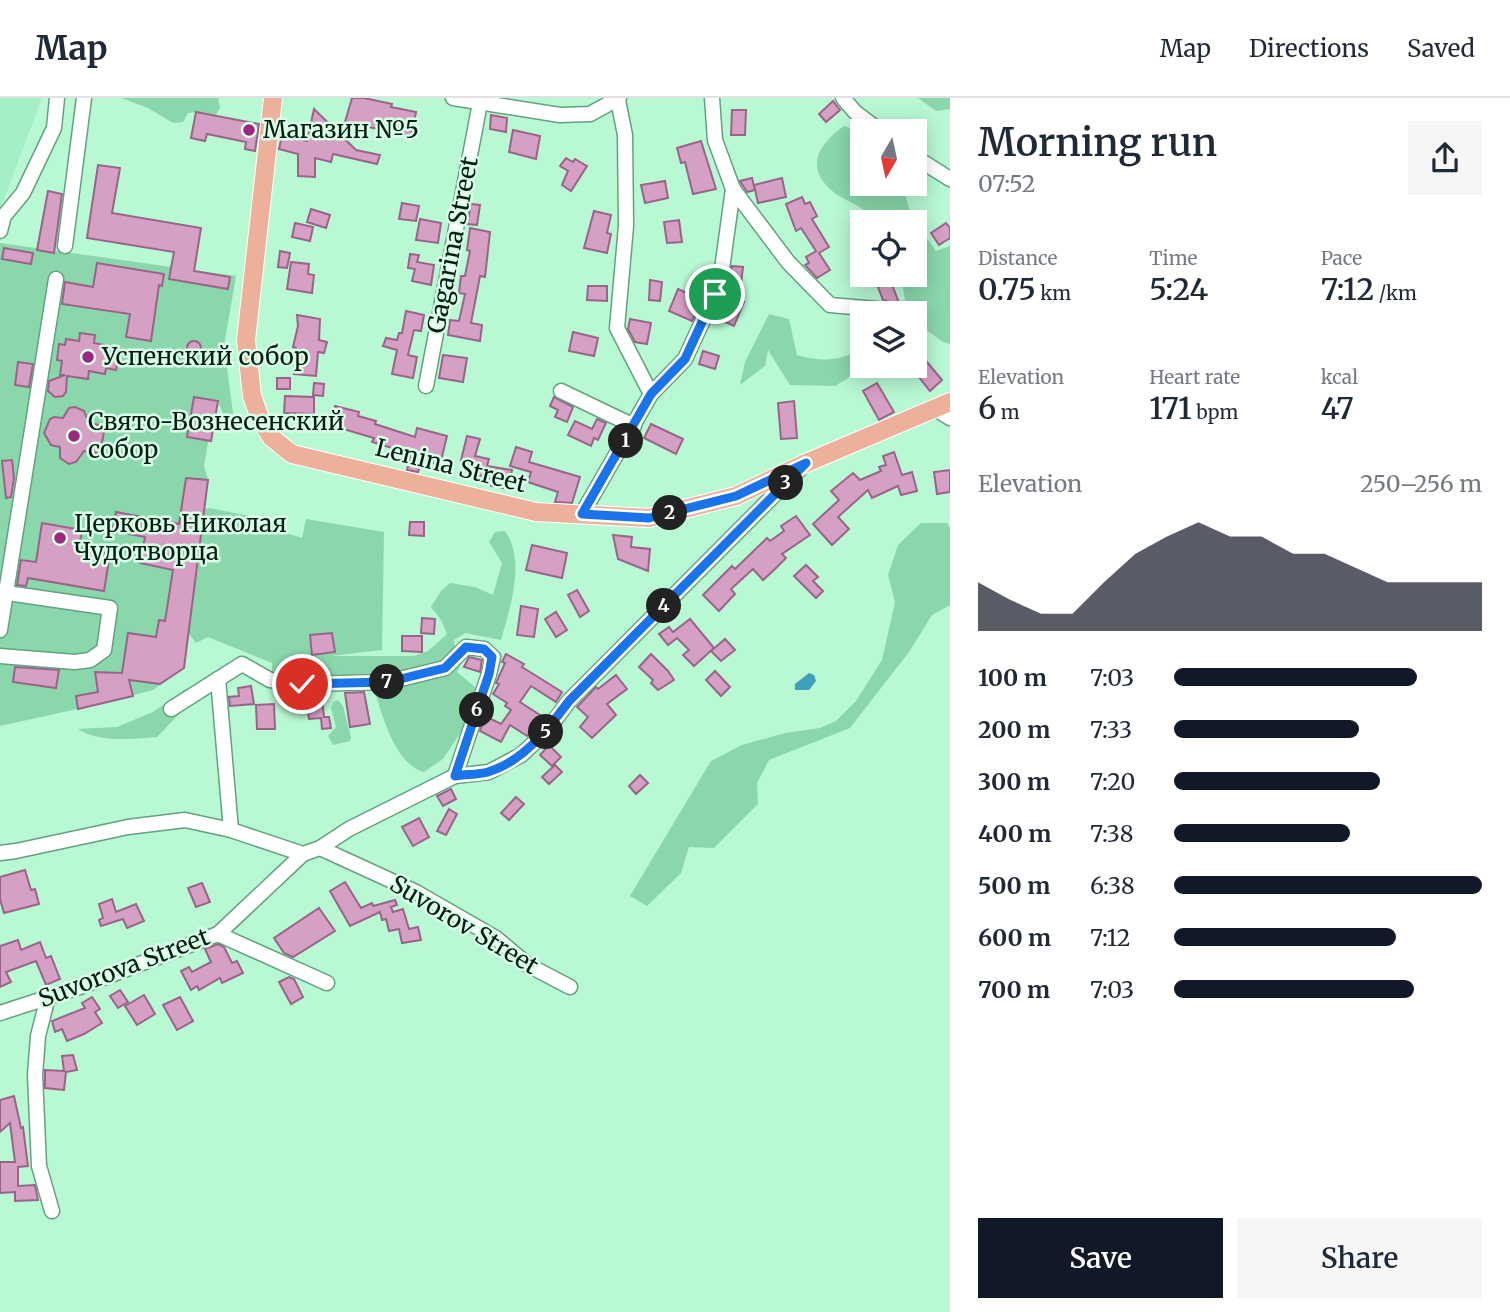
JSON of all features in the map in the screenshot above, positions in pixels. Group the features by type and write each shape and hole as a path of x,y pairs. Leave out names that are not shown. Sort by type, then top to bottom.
{"main road":[{"name":"Lenina Street","path":"273,98 246,340 252,396 261,421 272,438 292,454 536,512 649,518 736,496 942,405"}],"street":[{"path":"0,231 4,216 23,193 54,128 57,98"},
{"path":"65,246 84,98"},
{"path":"453,98 560,115 590,114 619,99 625,135 626,226 617,328 651,394"},
{"path":"712,98 715,140 733,189 788,262 830,305 850,307"},
{"path":"843,98 864,119"},
{"name":"Gagarina Street","path":"426,386 480,103"},
{"path":"928,165 950,179"},
{"path":"582,514 651,394 685,359 715,294 722,269 733,189"},
{"path":"0,630 3,592 56,279"},
{"path":"561,391 634,426"},
{"path":"942,405 950,418"},
{"name":"Suvorova Street","path":"0,1013 48,998 218,934 303,854 320,848 349,829 455,776 488,772 521,755 546,732 569,701 806,463"},
{"path":"0,656 75,662 90,660 104,650 110,608 3,592"},
{"path":"171,709 242,664 270,680 302,684 388,682 445,668 466,647 484,649 492,657 491,666 455,776"},
{"path":"218,679 231,830"},
{"path":"0,853 128,827 185,820 231,830 303,854"},
{"name":"Suvorov Street","path":"320,848 416,892 496,939 528,965 570,987"},
{"path":"218,934 327,984"},
{"path":"48,998 38,1037 35,1075 39,1166 52,1211"}],"shaded area":[{"path":"0,98 42,98 0,210"},
{"path":"121,98 218,98 220,108 215,116 188,113 183,122 173,123 148,108"},
{"path":"918,98 950,98 950,109 936,111"},
{"path":"844,126 850,128 850,196 906,196 910,210 864,210 831,190 818,172 817,164 822,147"},
{"path":"927,238 936,251 950,246 950,344 927,331 927,301 905,301 903,287 927,287"},
{"path":"0,243 236,276 224,346 233,413 232,419 225,419 218,401 215,401 204,466 208,480 204,509 285,523 285,529 280,531 302,538 306,519 384,532 382,650 331,656 414,656 428,651 447,634 431,607 450,583 475,587 493,595 502,563 489,542 495,532 505,531 511,543 515,570 501,640 465,633 454,640 455,650 462,661 457,672 475,687 473,714 443,759 424,772 413,767 404,758 384,720 372,683 320,680 272,672 272,663 208,637 196,643 189,634 184,668 153,690 0,726"},
{"path":"769,314 789,319 797,355 831,359 850,354 850,377 835,386 790,385 768,350 765,366 740,385 745,362"},
{"path":"921,523 947,523 950,528 950,605 932,615 909,652 850,728 769,760 757,783 758,804 714,848 689,847 681,873 647,906 630,896 711,761 742,745 785,733 820,728 836,721 856,701 882,660 895,602 888,575 898,545"},
{"path":"186,689 190,690 186,707 157,737 106,738 78,729 117,727 153,712"},
{"path":"338,700 343,706 351,738 350,741 333,745 328,736 336,727 331,708 333,702"}],"water":[{"path":"809,673 814,675 816,681 809,690 795,690 795,684"}],"building":[{"path":"352,98 392,104 391,107 416,112 411,136 345,122"},
{"path":"833,101 840,110 826,122 819,114"},
{"path":"314,109 356,150 380,155 377,164 333,154 331,162 315,158 315,177 298,176 298,154 279,149 282,135 307,141"},
{"path":"732,110 746,110 745,135 731,135"},
{"path":"196,112 259,124 255,151 245,149 246,142 207,134 205,141 191,138"},
{"path":"491,115 507,118 506,132 490,129"},
{"path":"513,130 540,136 536,159 509,152"},
{"path":"701,141 716,189 693,194 685,162 681,163 677,148"},
{"path":"566,158 573,162 575,159 587,166 571,191 562,185 568,171 560,166"},
{"path":"98,165 120,168 112,213 201,228 194,271 230,277 228,289 169,279 174,252 87,238"},
{"path":"752,178 755,190 747,192 740,181"},
{"path":"782,178 786,197 758,203 754,185"},
{"path":"665,181 668,198 645,203 641,185"},
{"path":"48,191 62,194 54,253 37,250"},
{"path":"802,197 805,204 810,202 817,216 812,219 829,247 819,253 830,270 817,278 805,265 809,263 806,257 816,251 801,228 796,231 786,204"},
{"path":"402,203 419,206 416,221 399,219"},
{"path":"471,204 480,205 477,225 467,224"},
{"path":"311,209 330,215 326,228 307,222"},
{"path":"594,211 611,215 607,253 584,248"},
{"path":"420,219 441,223 438,243 416,240"},
{"path":"679,220 682,242 667,243 664,222"},
{"path":"295,223 313,227 310,241 292,237"},
{"path":"946,223 950,228 950,238 939,245 931,233"},
{"path":"470,228 490,232 485,277 480,276 471,323 482,325 480,341 448,335 450,320 459,321 465,294 459,293 461,276 465,276 470,251 467,250"},
{"path":"4,248 33,253 31,264 2,259"},
{"path":"280,251 290,253 287,268 278,267"},
{"path":"410,254 419,255 417,262 434,265 431,285 412,281 415,269 408,268"},
{"path":"291,262 309,264 308,274 314,275 312,293 287,289"},
{"path":"97,263 164,274 162,286 159,285 151,341 126,337 130,314 62,304 65,282 93,287"},
{"path":"732,266 743,267 741,283 729,281"},
{"path":"650,280 662,282 660,301 649,300"},
{"path":"588,286 607,286 607,301 587,300"},
{"path":"878,287 893,287 898,301 883,300"},
{"path":"678,289 702,300 692,321 669,311"},
{"path":"731,296 744,302 734,326 721,320"},
{"path":"406,311 424,315 421,331 414,330 408,355 417,357 413,378 392,374 397,350 383,346 386,338 397,340 399,333 402,333"},
{"path":"297,315 320,319 319,340 327,342 324,353 318,352 316,376 294,374 296,348 293,347 298,326"},
{"path":"630,319 651,323 647,344 635,342 628,329"},
{"path":"573,332 598,338 594,356 569,351"},
{"name":"Успенский собор","path":"80,333 95,335 94,343 109,346 109,352 119,353 116,370 106,368 105,374 89,371 88,379 67,376 66,392 63,396 55,397 48,391 49,381 65,375 60,375 62,361 57,360 59,344 65,345 66,339 79,341"},
{"path":"194,341 199,343 199,353 194,355 189,353 187,348 189,343"},
{"path":"703,351 719,356 715,369 699,364"},
{"path":"443,355 467,358 463,382 439,378"},
{"path":"18,362 33,364 29,387 15,385"},
{"path":"927,362 942,380 930,391 920,378 927,378"},
{"path":"277,378 290,378 290,389 277,389"},
{"path":"314,383 324,384 323,396 313,395"},
{"path":"877,383 894,412 879,420 863,391"},
{"path":"285,396 314,397 314,414 284,413"},
{"path":"194,397 218,401 211,441 187,437"},
{"path":"554,397 573,407 567,422 555,417 558,410 550,406"},
{"path":"794,401 797,438 781,439 778,403"},
{"path":"335,406 359,412 358,416 376,421 375,424 415,437 417,428 447,436 440,465 422,460 418,472 407,470 411,454 372,442 374,438 330,425"},
{"name":"Свято-Вознесенский собор","path":"75,407 84,411 89,423 105,426 100,454 84,451 76,462 69,464 60,458 60,447 51,445 44,433 50,419 63,418 69,408"},
{"path":"597,419 606,423 598,440 594,438 591,446 568,435 575,421 592,429"},
{"path":"651,424 683,439 676,454 644,438"},
{"path":"467,436 480,439 475,456 489,459 487,466 512,470 509,489 491,486 492,479 466,472 468,462 461,460"},
{"path":"516,447 532,452 529,462 580,477 572,503 555,502 558,492 528,482 531,472 510,466"},
{"path":"894,452 902,475 912,472 917,491 901,495 898,486 872,498 868,490 838,517 849,529 832,545 813,524 839,500 831,491 853,473 860,480 881,471 879,467 886,465 883,456"},
{"path":"12,460 14,478 11,497 6,498 2,461"},
{"path":"950,470 950,492 937,494 934,472"},
{"path":"186,478 208,480 184,668 160,684 129,680 133,696 78,709 76,696 98,692 95,672 122,673 128,633 156,637 159,620 165,621 173,570 140,563 145,537 112,531 116,512 179,524"},
{"path":"796,516 810,535 782,554 786,558 763,580 753,569 731,589 735,594 719,611 703,595 732,566 735,569 767,538 770,541 784,531 781,526"},
{"path":"410,522 424,522 424,536 409,535"},
{"path":"42,523 82,530 79,549 110,554 104,591 28,578 26,586 17,585 21,560 36,562"},
{"path":"613,535 632,537 631,547 650,549 648,571 618,559"},
{"path":"532,545 567,553 562,578 526,570"},
{"path":"806,565 818,577 813,581 823,591 816,598 794,576"},
{"path":"577,590 589,611 580,617 568,595"},
{"path":"521,606 538,609 534,637 517,635"},
{"path":"556,612 567,630 556,637 545,619"},
{"path":"422,618 435,619 434,634 421,633"},
{"path":"690,619 714,648 694,666 683,655 689,650 677,638 668,645 659,634 669,627 673,632"},
{"path":"332,633 335,652 312,655 310,635"},
{"path":"402,636 422,636 422,652 402,651"},
{"path":"725,639 735,650 721,661 711,651"},
{"path":"506,654 562,692 556,702 531,686 520,702 543,717 527,736 510,725 501,742 480,731 485,716 501,724 511,710 505,706 507,703 493,694 499,684 496,683"},
{"path":"651,654 674,680 658,690 651,683 653,680 639,667"},
{"path":"469,657 482,660 480,672 464,667"},
{"path":"15,667 59,670 56,688 13,682"},
{"path":"715,671 730,687 721,696 706,680"},
{"path":"616,675 627,689 607,704 616,715 592,738 580,727 588,717 577,707 596,687 598,689"},
{"path":"251,686 254,704 230,706 229,697 239,696 238,688"},
{"path":"364,692 370,724 350,727 345,693"},
{"path":"322,697 324,717 329,717 331,728 322,729 321,718 309,719 306,699"},
{"path":"274,704 275,729 257,729 256,705"},
{"path":"549,745 561,757 552,766 540,755"},
{"path":"555,765 562,772 549,784 542,777"},
{"path":"640,775 648,783 636,794 629,786"},
{"path":"451,789 456,799 443,806 437,796"},
{"path":"516,797 524,804 509,820 501,813"},
{"path":"449,809 457,814 446,835 437,831"},
{"path":"419,818 429,837 413,846 402,827"},
{"path":"25,870 39,904 4,913 0,899 0,877"},
{"path":"345,882 361,908 372,903 373,906 395,900 397,905 391,907 393,912 403,909 409,929 418,927 421,940 402,943 399,929 389,931 386,919 382,920 380,912 350,926 330,891"},
{"path":"202,883 210,902 196,907 188,888"},
{"path":"112,899 116,912 136,904 144,921 127,928 123,919 101,926 99,920 103,918 99,904"},
{"path":"319,908 335,931 293,957 284,953 274,938"},
{"path":"18,940 21,950 40,942 46,958 51,956 60,979 46,985 36,961 6,972 11,982 0,987 0,946"},
{"path":"218,944 224,947 232,963 237,961 243,973 222,983 220,978 199,990 197,986 191,990 181,971 189,967 192,972 211,962 205,949"},
{"path":"289,977 294,979 303,997 291,1004 279,982"},
{"path":"120,990 128,1002 118,1008 110,996"},
{"path":"144,995 155,1014 137,1025 125,1006"},
{"path":"92,997 100,1009 95,1012 102,1023 67,1041 62,1029 55,1032 52,1021 85,1008 82,1003"},
{"path":"180,997 193,1021 177,1030 163,1005"},
{"path":"73,1055 77,1070 66,1072 64,1090 45,1088 45,1070 64,1071 62,1056"},
{"path":"14,1096 21,1128 23,1127 28,1166 18,1167 18,1186 35,1185 38,1200 15,1201 15,1192 0,1193 0,1162 15,1162 10,1123 0,1132 0,1100"}],"place":[{"name":"Магазин №5","path":"249,130"},
{"name":"Успенский собор","path":"88,357"},
{"name":"Свято-Вознесенский собор","path":"74,436"},
{"name":"Церковь Николая Чудотворца","path":"60,538"}],"route":[{"path":"302,684 388,682 445,668 466,647 484,649 492,657 489,674 455,776 488,772 521,755 546,732 569,701 806,463 736,496 649,518 582,514 651,394 685,359 715,294"}]}
